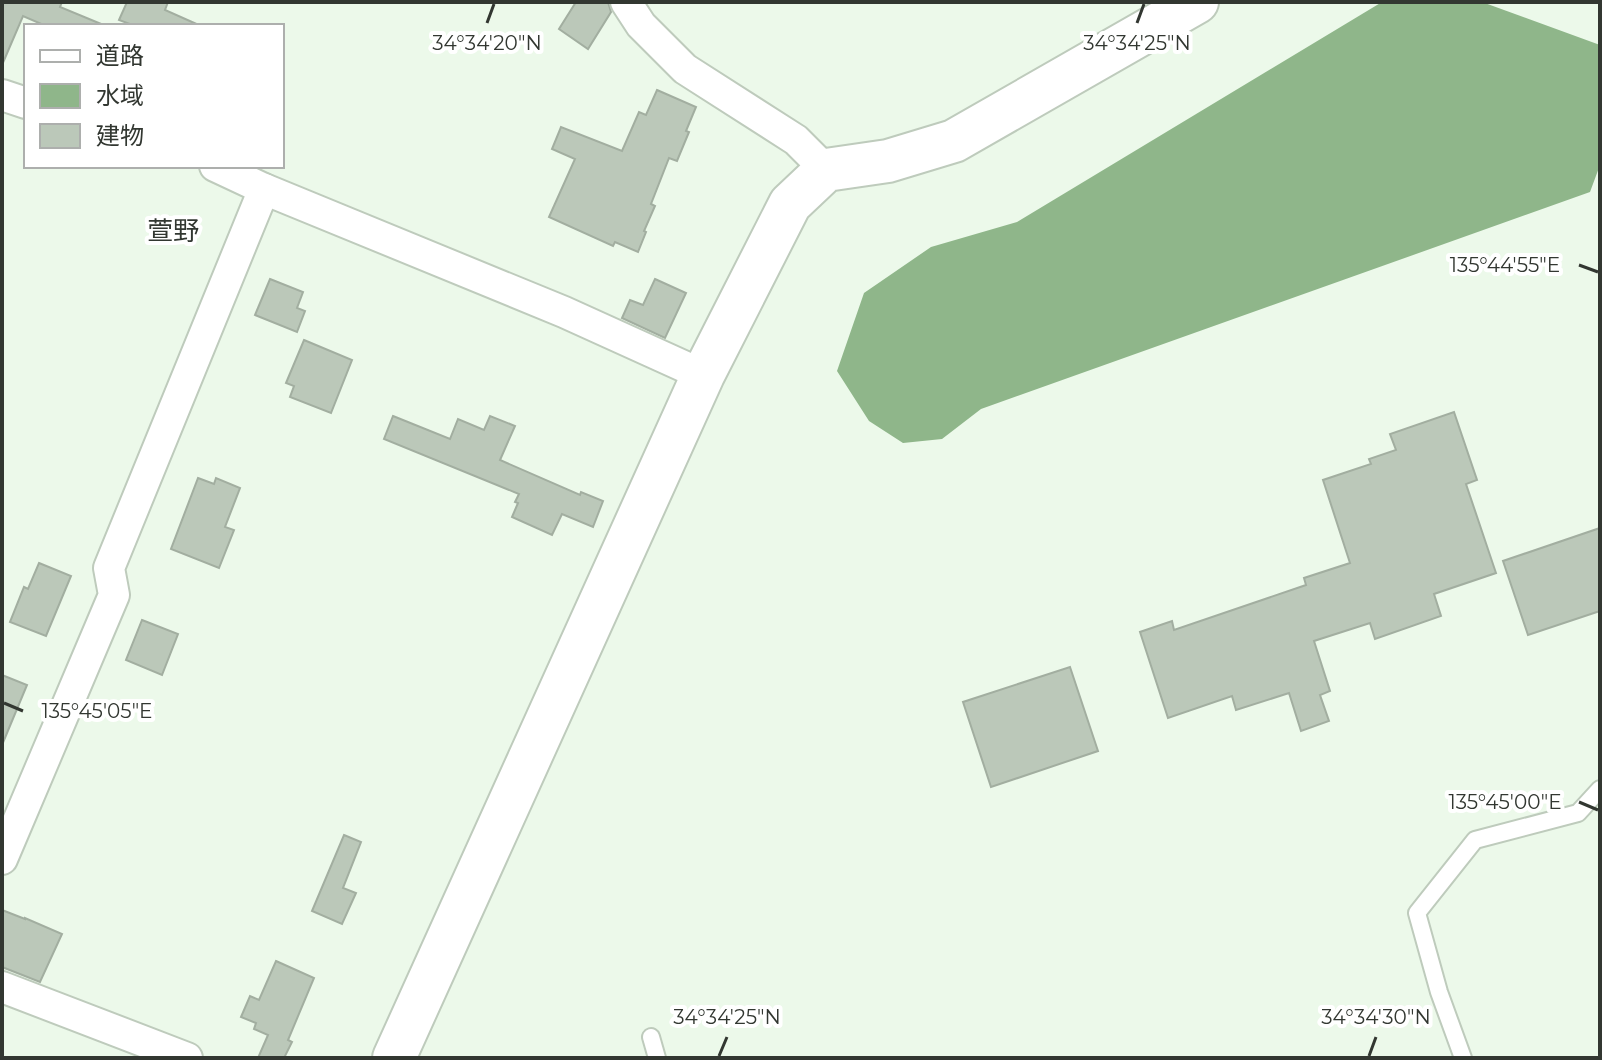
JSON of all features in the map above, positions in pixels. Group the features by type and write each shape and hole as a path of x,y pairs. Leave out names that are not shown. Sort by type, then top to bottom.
{"street":[{"path":"626,2 641,25 685,69 796,140 826,170"},
{"path":"394,1058 703,375 790,204 826,170 888,161 954,141 1197,2"},
{"path":"2,95 24,102"},
{"path":"219,168 564,312 703,375"},
{"path":"2,859 114,595 109,568 264,189"},
{"path":"2,987 187,1058"}],"lane":[{"path":"1463,1058 1439,992 1417,913 1475,840 1578,813 1600,789"},
{"path":"651,1037 657,1058"}],"water":[{"path":"1382,2 1482,2 1600,45 1600,165 1590,192 981,409 942,439 903,443 869,421 837,371 864,293 931,247 1017,222"}],"building":[{"path":"2,2 62,2 60,7 101,24 41,24 23,16 2,65"},
{"path":"127,2 168,2 165,10 196,24 130,24 119,20"},
{"path":"576,2 608,2 611,12 588,49 559,29"},
{"path":"657,90 696,107 677,161 669,158 651,204 655,206 638,252 615,242 613,246 549,217 575,159 552,149 561,127 622,151 639,112 646,115"},
{"path":"270,279 303,292 297,308 305,311 297,332 255,315"},
{"path":"655,279 686,293 665,338 622,318 630,300 643,305"},
{"path":"304,340 352,360 331,413 290,397 294,386 286,383"},
{"path":"1454,412 1477,480 1466,484 1496,573 1434,594 1441,616 1375,639 1370,623 1314,641 1330,691 1320,695 1329,721 1301,731 1289,693 1236,710 1232,696 1168,718 1140,632 1172,621 1174,630 1306,585 1304,578 1350,563 1323,480 1371,464 1369,459 1396,450 1390,434"},
{"path":"393,416 450,439 458,419 484,430 490,416 515,426 500,460 580,495 581,492 603,501 593,527 562,514 552,535 512,517 519,494 384,439"},
{"path":"198,478 214,484 216,478 240,488 225,527 234,530 219,568 171,549"},
{"path":"1600,528 1600,611 1528,635 1503,561"},
{"path":"39,563 71,576 46,636 10,622 24,587 28,589"},
{"path":"142,620 178,634 162,675 126,660"},
{"path":"1070,667 1098,751 991,787 963,702"},
{"path":"2,675 27,685 2,745"},
{"path":"344,835 361,842 343,888 356,893 342,924 312,911"},
{"path":"2,910 62,934 40,982 2,967"},
{"path":"276,961 314,978 288,1040 292,1042 284,1058 258,1058 268,1035 254,1029 256,1023 241,1017 250,996 259,1000"}],"district":[{"name":"萱野","path":"173,231"}]}
